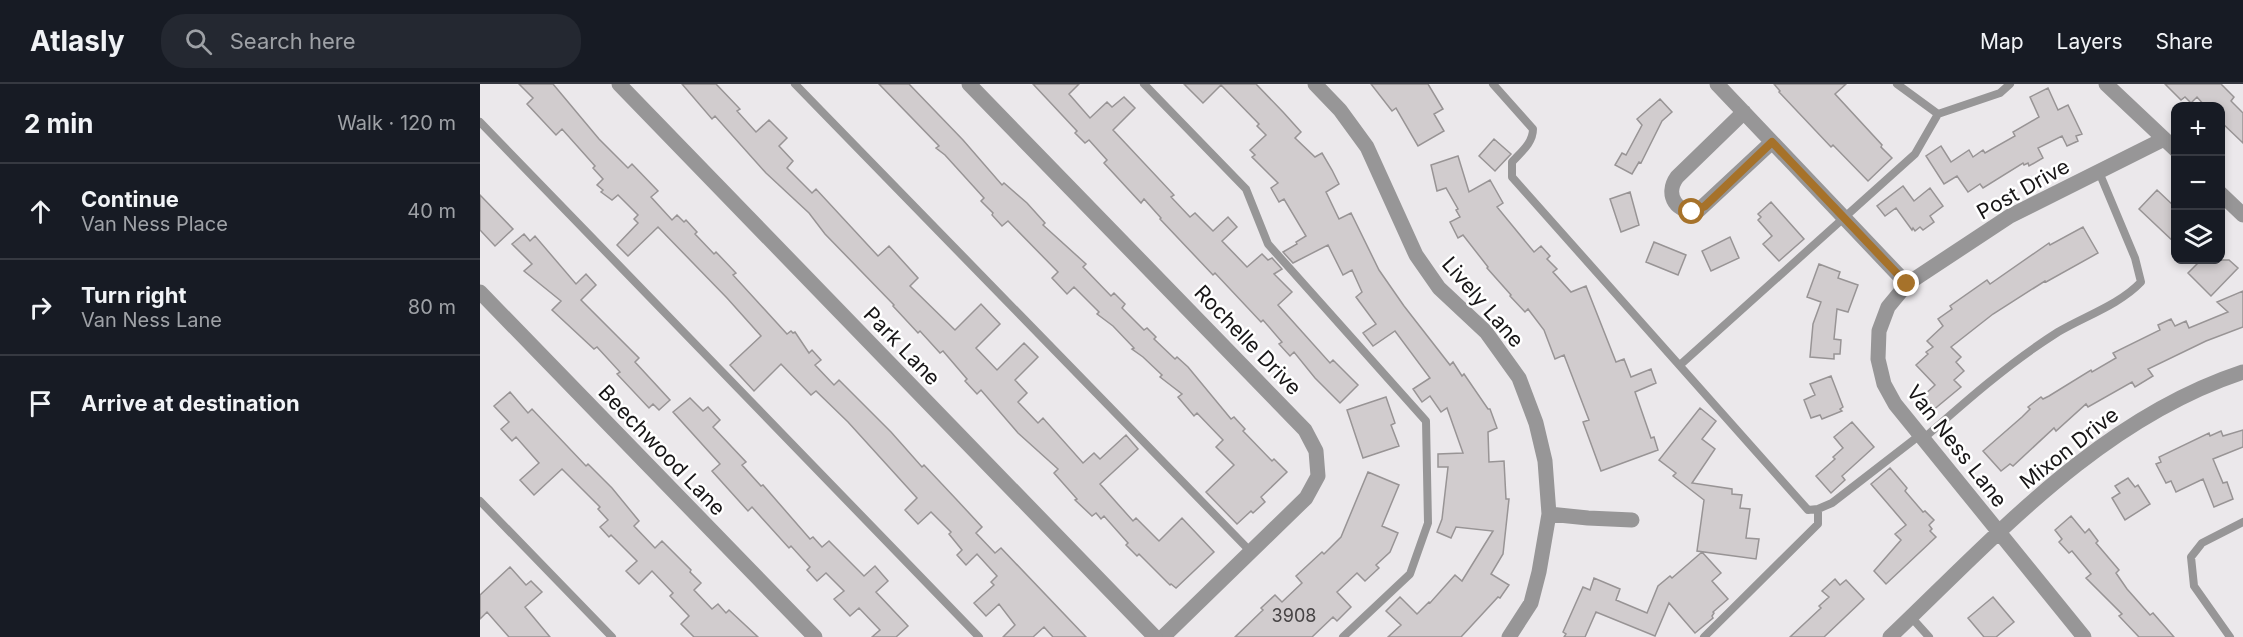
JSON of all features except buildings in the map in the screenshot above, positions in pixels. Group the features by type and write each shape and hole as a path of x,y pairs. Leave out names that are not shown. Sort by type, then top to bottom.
{"street":[{"name":"Park Lane","path":"619,84 1155,637"},
{"name":"Rochelle Drive","path":"969,84 1305,430 1316,451 1318,476 1306,498 1163,637"},
{"name":"Lively Lane","path":"1315,84 1340,110 1367,147 1422,263 1439,288 1486,332 1519,378 1536,423 1545,462 1549,514 1531,603 1509,637"},
{"path":"1717,84 1907,284"},
{"path":"2106,84 2170,145"},
{"path":"1744,112 1677,177 1671,189 1674,203 1685,211 1699,210 1772,142"},
{"name":"Post Drive","path":"1907,284 2010,216 2099,172 2170,145"},
{"path":"2225,198 2243,215"},
{"name":"Van Ness Lane","path":"1907,284 1888,307 1879,332 1878,359 1884,384 1895,404 1921,437 2084,637"},
{"name":"Beechwood Lane","path":"480,292 814,637"},
{"name":"Mixon Drive","path":"1890,637 2069,469 2129,427 2180,398 2243,372"},
{"path":"1549,514 1632,519"}],"lane":[{"path":"795,84 1251,552"},
{"path":"1144,84 1246,189 1268,244 1426,420 1428,523 1410,574 1344,637"},
{"path":"1493,84 1533,129 1533,136 1512,162 1512,177 1808,510 1818,509 1832,503 1921,437 1983,385 2058,333 2131,292 2141,282 2135,258 2099,172"},
{"path":"1897,84 1938,114"},
{"path":"1680,365 1915,154 1938,114 2000,93 2010,84"},
{"path":"480,122 980,637"},
{"path":"480,501 612,637"},
{"path":"1704,637 1818,524 1818,509"},
{"path":"2230,637 2194,586 2191,557 2202,543 2243,522"},
{"path":"1911,616 1929,637"}],"route":[{"path":"1692,212 1705,206 1772,142 1907,284"}]}
